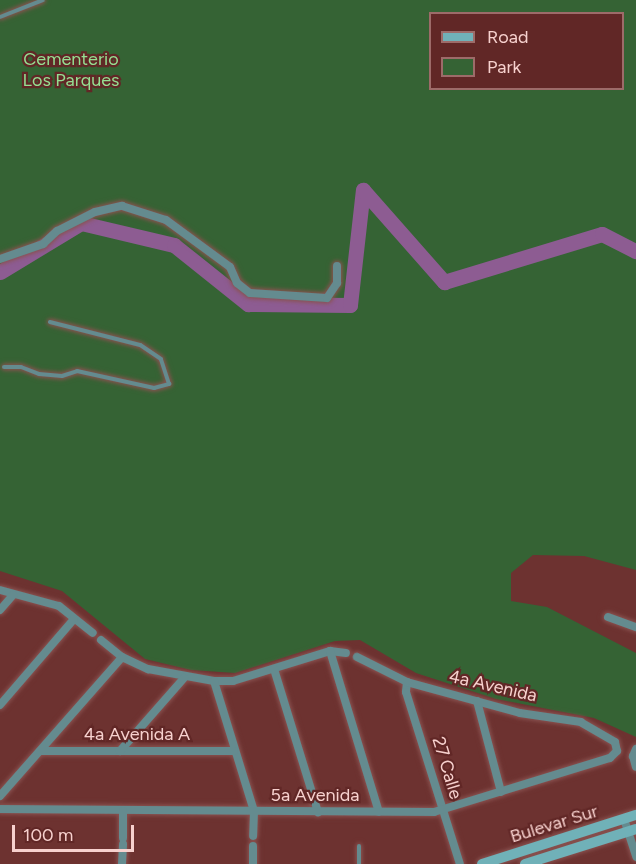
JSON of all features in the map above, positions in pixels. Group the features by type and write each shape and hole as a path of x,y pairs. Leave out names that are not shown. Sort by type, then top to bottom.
{"main road":[{"name":"Bulevar Sur","path":"482,864 636,815"},
{"name":"Bulevar Sur","path":"525,864 632,831"}],"street":[{"path":"0,259 43,244 57,231 95,212 122,206 166,220 230,267 237,283 249,293 327,298 337,283 337,266"},
{"path":"0,590 52,603 93,633"},
{"path":"0,610 13,594"},
{"path":"608,617 636,627"},
{"path":"0,705 74,619"},
{"path":"101,640 122,657 148,669 184,678 214,681 232,681 330,651 346,653"},
{"path":"330,651 379,812"},
{"path":"0,796 122,657"},
{"name":"4a Avenida","path":"357,657 407,682 520,713 581,722 615,742 617,748"},
{"path":"274,669 318,812"},
{"path":"120,751 184,678"},
{"path":"214,681 254,811 253,836"},
{"name":"27 Calle","path":"407,682 406,693 460,864"},
{"path":"477,701 501,792"},
{"name":"5a Avenida","path":"0,809 318,812 443,810 610,758 617,748"},
{"path":"635,750 636,767"},
{"name":"4a Avenida A","path":"41,751 234,751"},
{"path":"122,864 123,811"},
{"path":"624,819 632,831 636,857"},
{"path":"253,846 253,864"}],"lane":[{"path":"0,17 43,0"},
{"path":"4,367 62,376 77,371 154,388 169,384 161,359 140,345 50,322"},
{"path":"359,864 360,846"}],"green space":[{"name":"Cementerio Los Parques","path":"0,0 636,0 636,570 584,556 533,555 511,573 511,601 547,607 636,653 636,737 594,718 496,699 416,673 360,640 335,641 235,673 191,670 145,659 62,591 0,571"}],"waterway":[{"path":"0,272 81,223 174,245 248,304 350,305 363,190 444,282 602,234 636,251"}]}
